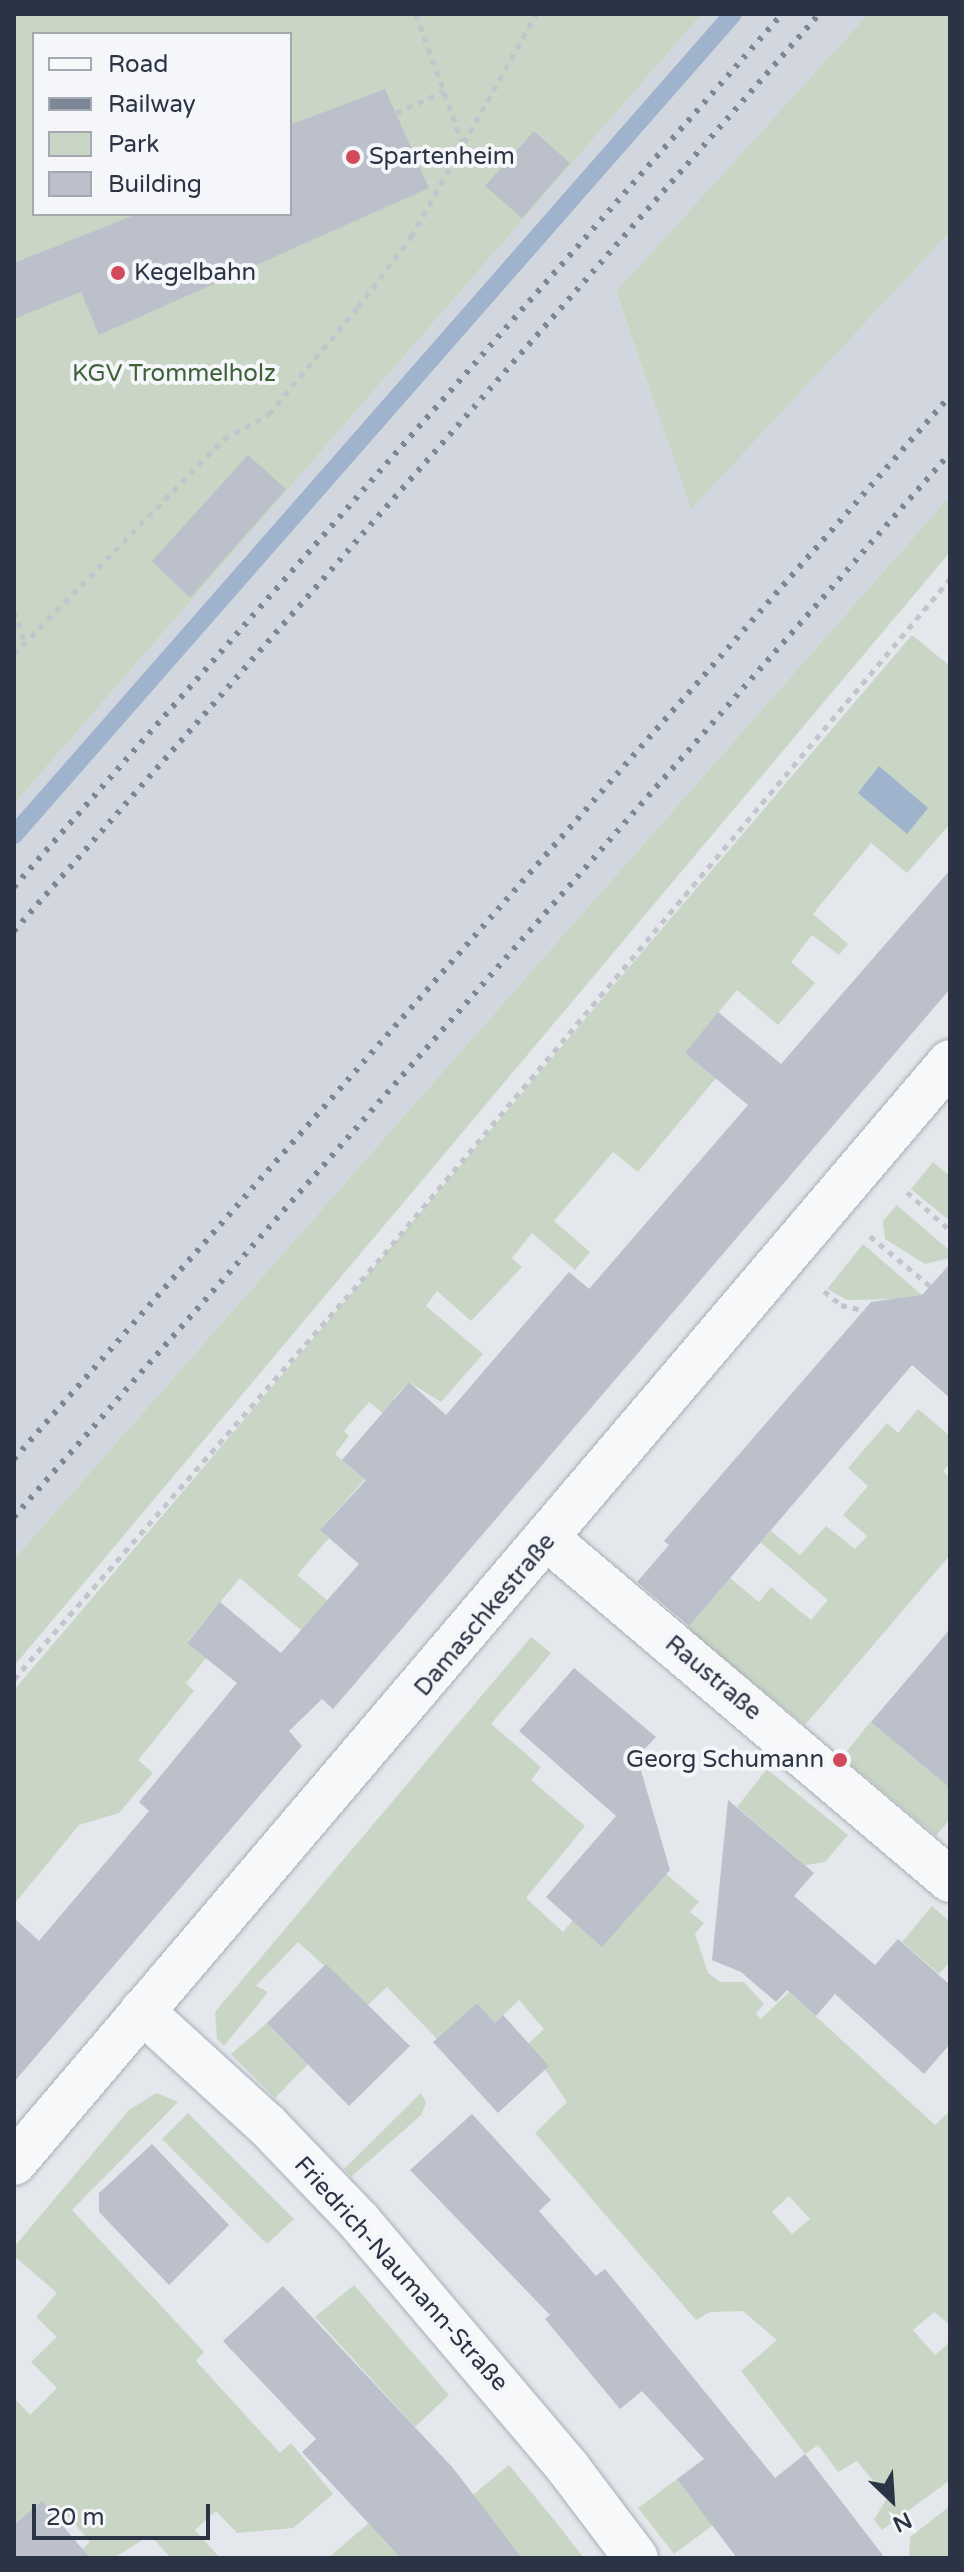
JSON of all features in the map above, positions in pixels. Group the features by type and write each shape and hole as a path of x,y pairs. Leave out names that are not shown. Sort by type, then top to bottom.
{"street":[{"name":"Damaschkestraße","path":"14,2163 549,1540 950,1062"},
{"name":"Raustraße","path":"549,1540 950,1880"},
{"name":"Friedrich-Naumann-Straße","path":"142,2011 267,2125 359,2221 559,2457 636,2558"}],"path":[{"path":"416,14 464,147"},
{"path":"14,654 224,439 269,414 411,237 536,14"},
{"path":"396,113 444,91"},
{"path":"14,1679 384,1254 950,579"},
{"path":"14,611 25,643"},
{"path":"900,1187 950,1230"},
{"path":"864,1230 930,1286"},
{"path":"817,1286 841,1305 866,1311"}],"shaded area":[{"path":"702,14 868,14 616,293 691,508 950,232 950,496 14,1559 14,804"}],"green space":[{"name":"KGV Trommelholz","path":"14,14 702,14 14,804"},
{"path":"868,14 950,14 950,232 691,509 616,292"},
{"path":"950,496 950,552 14,1666 14,1559"},
{"path":"912,635 950,666 950,824 907,873 871,843 813,914 848,944 839,955 812,935 791,962 815,983 778,1025 737,990 685,1053 716,1078 638,1172 613,1152 554,1221 590,1252 575,1270 532,1233 512,1258 522,1267 471,1321 437,1291 426,1306 483,1354 441,1402 409,1382 393,1399 420,1423 409,1434 369,1402 344,1431 349,1436 335,1454 365,1479 320,1530 329,1538 297,1575 328,1601 302,1631 240,1578 187,1642 206,1658 186,1683 194,1691 138,1760 153,1773 119,1813 79,1825 14,1904 14,1690"},
{"path":"933,1162 950,1176 950,1221 911,1189"},
{"path":"897,1205 950,1251 950,1258 925,1264 885,1239 883,1221"},
{"path":"863,1244 922,1295 909,1311 894,1299 847,1300 827,1289"},
{"path":"918,1409 950,1436 950,1463 943,1471 950,1478 950,1555 805,1725 686,1629 730,1578 759,1602 771,1587 811,1620 828,1600 760,1542 771,1531 800,1555 826,1526 855,1549 867,1536 843,1515 868,1486 848,1468 887,1423 898,1433"},
{"path":"531,1637 551,1653 491,1724 541,1767 531,1780 585,1826 526,1898 563,1932 573,1920 666,1874 699,1902 690,1912 704,1923 695,1934 708,1973 720,1982 744,1982 764,2004 756,2014 761,2019 789,1992 935,2125 950,2111 950,2325 934,2312 913,2330 935,2355 950,2342 950,2480 882,2530 874,2520 887,2498 857,2461 838,2472 818,2445 805,2454 741,2371 777,2340 743,2311 710,2312 696,2320 535,2133 567,2102 528,2044 544,2029 519,2000 495,2023 477,2003 437,2039 387,1987 368,2005 298,1942 256,1986 268,1992 224,2046 217,2039 215,2012","holes":["789,2196 810,2219 792,2234 772,2212"]},
{"path":"871,1721 950,1788 950,1819 936,1836 842,1757"},
{"path":"767,1769 848,1835 825,1862 805,1865 737,1807"},
{"path":"932,1906 950,1922 950,1962 939,1974 902,1942"},
{"path":"267,2023 308,2064 275,2098 231,2054"},
{"path":"156,2093 178,2102 72,2210 204,2352 196,2361 280,2453 291,2443 333,2494 293,2528 237,2533 216,2511 195,2530 220,2558 171,2558 150,2535 114,2558 74,2557 90,2542 69,2517 61,2524 42,2502 14,2525 14,2398 30,2415 57,2388 31,2362 57,2337 36,2317 57,2293 14,2256 14,2247 129,2110"},
{"path":"421,2093 426,2103 421,2115 351,2177 344,2169"},
{"path":"188,2113 294,2219 267,2244 162,2139"},
{"path":"354,2285 449,2395 415,2427 315,2317"},
{"path":"509,2465 584,2558 522,2558 473,2495"},
{"path":"677,2479 713,2525 674,2554 638,2508"},
{"path":"390,2505 394,2549 401,2558 328,2558"},
{"path":"950,2506 950,2558 909,2558 910,2537"}],"water":[{"path":"879,766 928,808 907,834 858,793"}],"building":[{"path":"385,89 429,188 99,335 81,292 14,319 14,263 132,216 292,216 292,124"},
{"path":"534,131 570,163 522,218 485,186"},
{"path":"248,455 286,489 190,598 152,561"},
{"path":"950,870 950,989 333,1709 322,1699 289,1731 302,1746 14,2082 14,1918 39,1941 149,1811 139,1802 237,1683 187,1643 220,1602 281,1653 359,1564 320,1530 366,1480 342,1460 409,1382 446,1415 569,1272 589,1289 748,1105 685,1053 718,1012 781,1064"},
{"path":"950,1264 950,1398 912,1365 689,1626 637,1582 669,1545 664,1541 871,1302 922,1295"},
{"path":"950,1629 950,1788 871,1722"},
{"path":"574,1668 656,1737 637,1757 670,1870 602,1947 546,1897 616,1816 519,1731"},
{"path":"728,1800 814,1873 794,1896 875,1965 898,1939 950,1985 950,2044 924,2074 835,1994 816,2016 787,1990 776,2002 741,1972 712,1960"},
{"path":"326,1964 410,2046 349,2106 267,2023"},
{"path":"477,2003 495,2023 503,2015 549,2066 498,2113 433,2042"},
{"path":"472,2114 551,2200 539,2211 596,2276 605,2269 775,2478 805,2454 885,2558 737,2558 677,2479 704,2459 642,2391 620,2409 545,2319 550,2315 410,2170"},
{"path":"152,2144 229,2225 169,2285 99,2212 99,2193"},
{"path":"283,2286 453,2468 522,2558 401,2558 302,2452 316,2439 223,2341"},
{"path":"42,2501 90,2558 14,2558 14,2525"}],"waterway":[{"path":"14,835 733,14"}],"railway":[{"path":"14,887 782,14"},
{"path":"14,931 819,14"},
{"path":"14,1459 950,396"},
{"path":"14,1517 950,453"}],"place":[{"name":"Spartenheim","path":"353,157"},
{"name":"Kegelbahn","path":"118,273"},
{"name":"Georg Schumann","path":"840,1760"}]}
